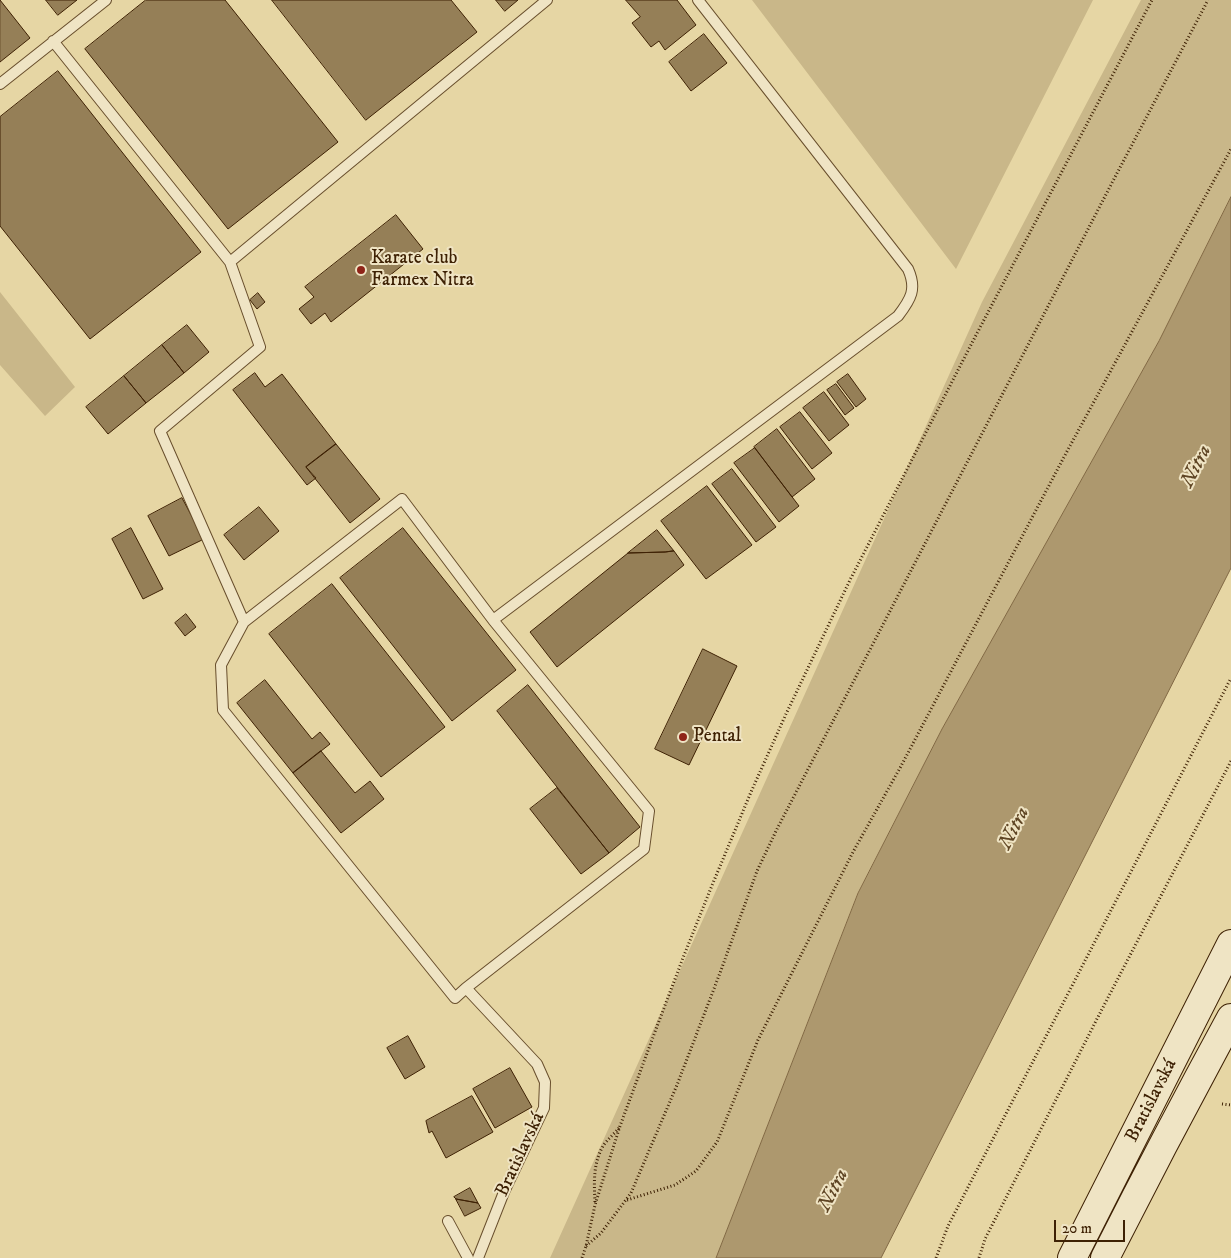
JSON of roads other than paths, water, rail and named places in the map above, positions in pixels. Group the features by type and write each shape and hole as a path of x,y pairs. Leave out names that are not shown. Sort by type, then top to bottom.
{"main road":[{"name":"Bratislavská","path":"1072,1258 1231,944"},
{"name":"Bratislavská","path":"1105,1258 1231,1018"}],"lane":[{"path":"0,84 106,0"},
{"path":"230,262 546,0"},
{"path":"493,620 898,316 906,306 911,295 913,287 912,278 908,269 698,0"},
{"path":"53,42 230,262 260,347 160,431 244,622"},
{"path":"402,499 493,620 649,811 644,849 455,998 223,710 221,665 244,622 402,499"},
{"name":"Bratislavská","path":"466,988 537,1064 545,1082 544,1108 504,1192 478,1258"},
{"path":"448,1222 468,1258"}],"water":[{"name":"Nitra","path":"1231,197 1231,568 881,1258 716,1258 858,893 942,729 1159,341"}],"place":[{"name":"Karate club Farmex Nitra","path":"361,270"},
{"name":"Pental","path":"683,737"}]}
